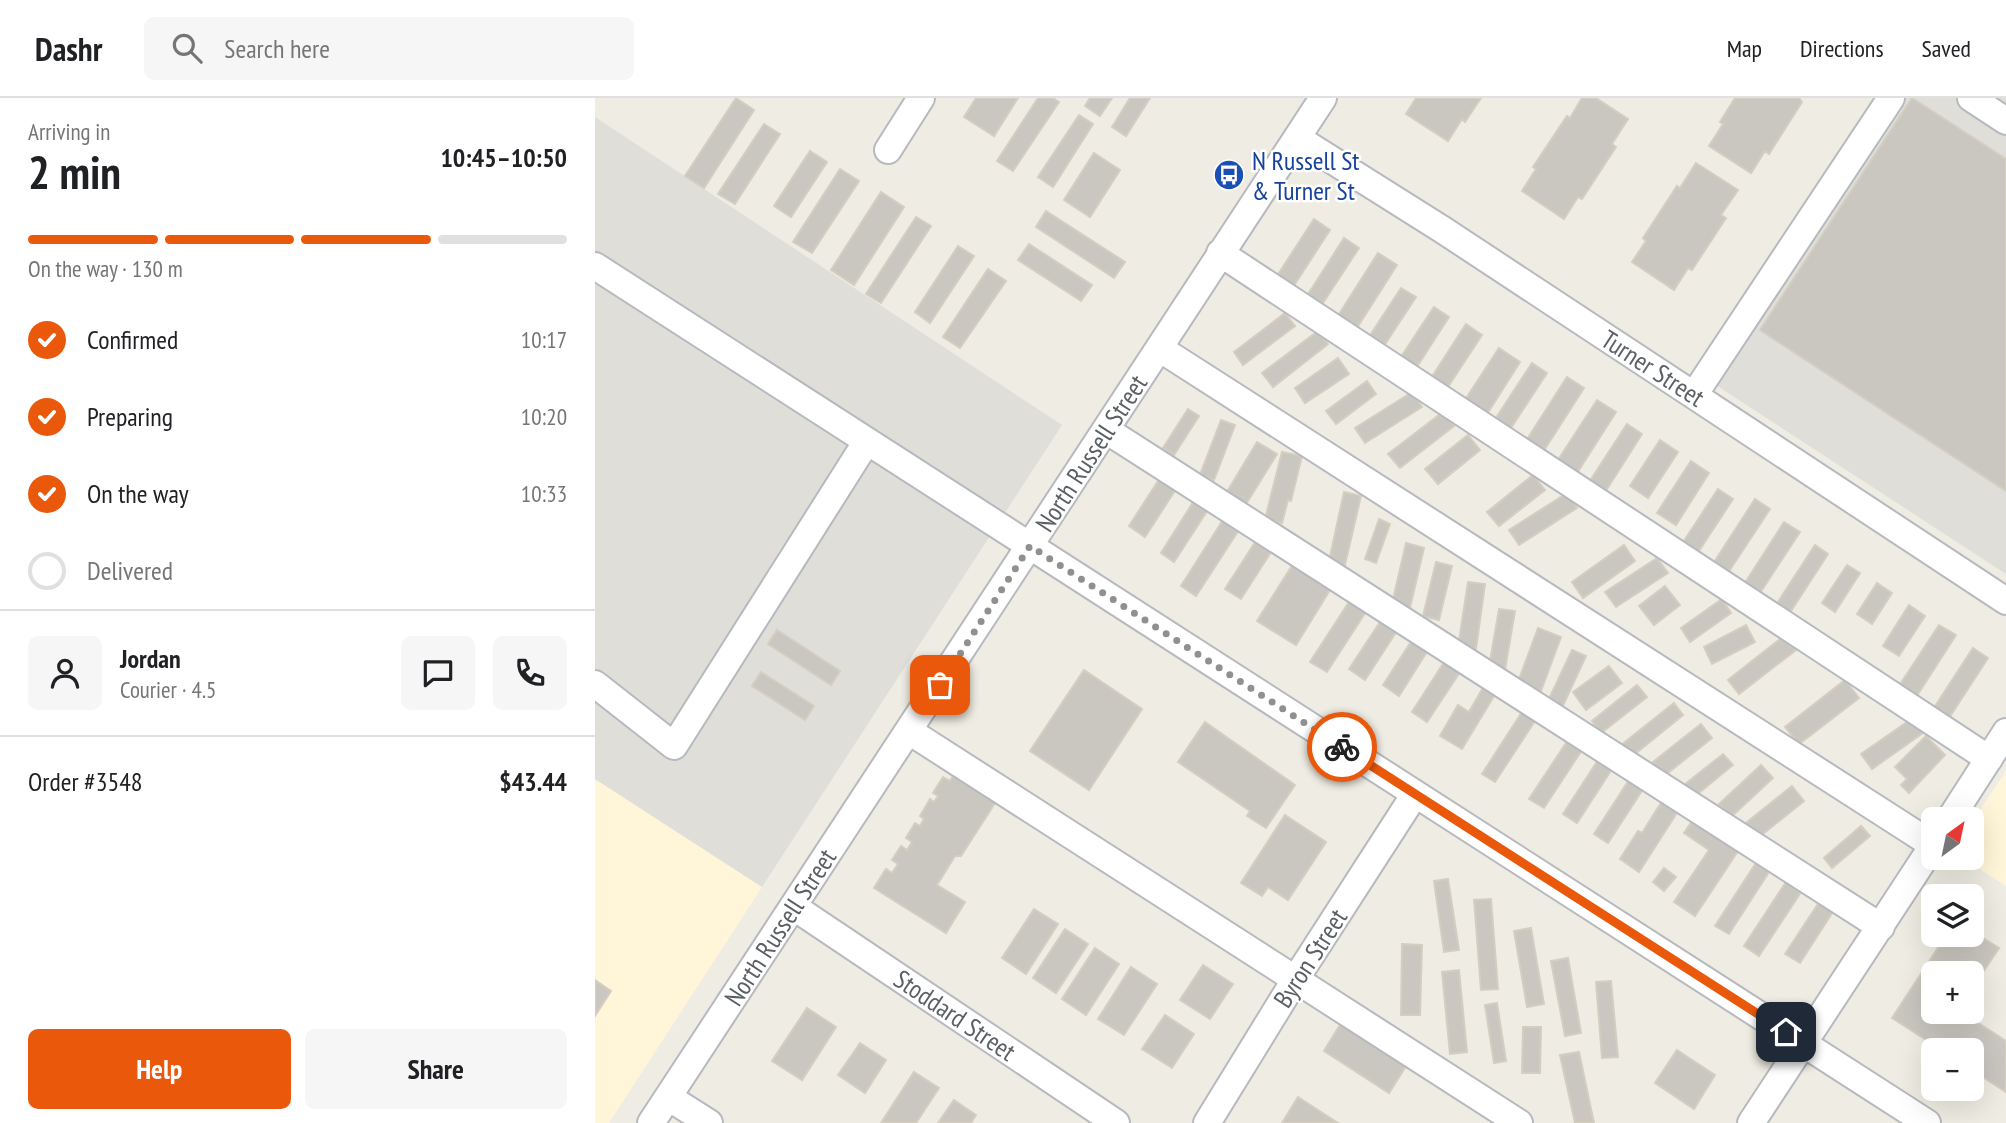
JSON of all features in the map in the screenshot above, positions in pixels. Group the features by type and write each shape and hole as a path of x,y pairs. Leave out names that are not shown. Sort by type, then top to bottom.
{"street":[{"path":"888,150 921,98"},
{"name":"North Russell Street","path":"651,1123 1323,98"},
{"path":"1694,395 1891,98"},
{"path":"1971,98 2006,121"},
{"name":"Turner Street","path":"1297,138 1443,230 2006,601"},
{"path":"1220,253 1989,759"},
{"path":"595,266 1927,1123"},
{"path":"1159,348 1921,837"},
{"path":"1106,430 1881,927"},
{"path":"595,684 674,746 867,442"},
{"path":"909,731 1519,1123"},
{"path":"1958,807 2006,732"},
{"name":"Byron Street","path":"1207,1123 1415,794"},
{"path":"1751,1123 1921,864"},
{"name":"Stoddard Street","path":"794,907 1116,1123"},
{"path":"668,1097 709,1123"}],"shaded area":[{"path":"1877,98 2006,98 2006,574 1699,374"},
{"path":"595,117 1062,425 762,887 595,779"},
{"path":"2006,771 2006,886 1981,870 1985,870 1985,807 1982,807"},
{"path":"595,779 762,887 609,1123 595,1123"}],"building":[{"path":"736,98 754,110 704,188 685,176"},
{"path":"976,98 1018,98 994,136 964,117"},
{"path":"1038,98 1053,98 1059,102 1013,171 997,161"},
{"path":"1090,98 1112,98 1100,116 1085,106"},
{"path":"1130,98 1150,98 1126,136 1112,127"},
{"path":"1416,98 1481,98 1465,122 1462,119 1448,141 1406,114"},
{"path":"1582,98 1596,98 1628,119 1612,144 1616,147 1582,199 1578,197 1564,219 1522,191 1536,169 1533,167"},
{"path":"1735,98 1799,98 1802,102 1769,154 1765,151 1751,173 1709,146"},
{"path":"1912,98 2006,159 2006,491 1760,330"},
{"path":"1079,115 1093,124 1053,187 1038,177"},
{"path":"764,124 780,134 735,204 718,194"},
{"path":"810,151 827,162 791,217 774,206"},
{"path":"1094,153 1120,170 1090,217 1064,200"},
{"path":"1696,163 1738,190 1721,215 1726,218 1692,270 1688,268 1674,290 1632,262 1646,241 1643,238 1677,186 1680,188"},
{"path":"840,169 859,181 812,253 793,242"},
{"path":"881,192 904,207 854,285 831,270"},
{"path":"1046,211 1125,262 1114,278 1036,227"},
{"path":"916,217 931,226 881,303 866,294"},
{"path":"1314,219 1330,230 1293,287 1277,276"},
{"path":"1344,238 1359,248 1319,309 1305,299"},
{"path":"1029,244 1092,285 1081,301 1018,260"},
{"path":"958,246 974,256 930,323 915,312"},
{"path":"1378,253 1397,265 1353,334 1334,322"},
{"path":"988,269 1006,281 960,348 943,337"},
{"path":"1401,288 1416,297 1382,349 1367,340"},
{"path":"1434,307 1449,317 1413,373 1397,363"},
{"path":"1285,313 1295,326 1243,365 1234,352"},
{"path":"1466,324 1482,335 1444,393 1428,383"},
{"path":"1318,331 1328,344 1273,387 1262,373"},
{"path":"1499,348 1520,362 1487,414 1465,400"},
{"path":"1338,358 1349,374 1305,403 1295,388"},
{"path":"1532,363 1547,373 1507,434 1492,424"},
{"path":"1567,377 1584,388 1541,455 1524,444"},
{"path":"1367,381 1376,394 1336,424 1326,411"},
{"path":"1412,392 1422,407 1365,443 1355,428"},
{"path":"1597,400 1616,412 1577,473 1558,460"},
{"path":"1188,409 1199,416 1174,455 1163,448"},
{"path":"1443,412 1454,426 1400,468 1388,454"},
{"path":"1221,420 1235,425 1214,480 1200,475"},
{"path":"1627,424 1642,434 1602,497 1586,487"},
{"path":"1468,435 1480,450 1438,484 1425,469"},
{"path":"1660,440 1678,452 1648,498 1630,486"},
{"path":"1257,442 1277,454 1246,504 1227,492"},
{"path":"1282,452 1302,456 1291,501 1288,500 1282,523 1265,519"},
{"path":"1691,461 1709,473 1676,525 1657,513"},
{"path":"1162,475 1178,486 1145,537 1129,526"},
{"path":"1533,475 1545,490 1499,526 1487,512"},
{"path":"1718,489 1733,499 1695,557 1680,547"},
{"path":"1344,492 1361,496 1345,565 1329,561"},
{"path":"1567,493 1577,508 1519,545 1509,530"},
{"path":"1197,496 1211,505 1174,562 1161,553"},
{"path":"1755,499 1770,509 1726,576 1711,567"},
{"path":"1228,512 1244,522 1196,596 1181,586"},
{"path":"1379,519 1390,524 1376,563 1365,559"},
{"path":"1784,522 1800,532 1758,596 1743,586"},
{"path":"1259,536 1275,546 1241,599 1225,589"},
{"path":"1406,543 1424,548 1409,612 1391,608"},
{"path":"1624,545 1635,561 1583,598 1572,582"},
{"path":"1815,545 1828,554 1789,614 1776,605"},
{"path":"1657,558 1668,573 1616,607 1605,592"},
{"path":"1295,561 1333,585 1296,645 1257,621"},
{"path":"1436,562 1452,566 1439,620 1423,616"},
{"path":"1847,565 1860,573 1835,612 1822,603"},
{"path":"1468,582 1485,584 1476,649 1458,647"},
{"path":"1877,583 1892,593 1872,624 1857,614"},
{"path":"1665,586 1680,605 1654,625 1639,606"},
{"path":"1353,596 1369,607 1327,672 1310,662"},
{"path":"1722,599 1731,613 1690,642 1681,628"},
{"path":"1909,605 1925,616 1899,656 1883,646"},
{"path":"1499,609 1515,611 1505,670 1489,667"},
{"path":"1384,616 1400,626 1365,680 1349,669"},
{"path":"1746,625 1755,642 1712,664 1704,647"},
{"path":"1939,625 1956,635 1916,697 1899,686"},
{"path":"1538,628 1561,637 1541,691 1518,682"},
{"path":"777,630 840,671 831,685 768,644"},
{"path":"1785,635 1796,650 1739,694 1728,680"},
{"path":"1414,637 1430,647 1399,696 1383,685"},
{"path":"1973,648 1988,658 1947,721 1932,711"},
{"path":"1572,650 1586,656 1561,710 1547,703"},
{"path":"1446,659 1462,669 1427,722 1412,712"},
{"path":"1609,666 1622,683 1586,710 1573,692"},
{"path":"1084,670 1142,709 1089,790 1030,751"},
{"path":"761,672 814,706 805,720 752,686"},
{"path":"1845,680 1859,698 1799,744 1785,727"},
{"path":"1485,684 1497,691 1462,749 1440,736 1458,705 1469,712"},
{"path":"1637,685 1647,697 1601,733 1592,721"},
{"path":"1674,703 1683,715 1630,758 1620,746"},
{"path":"1522,712 1535,721 1495,782 1482,774"},
{"path":"1913,718 1923,733 1872,769 1861,754"},
{"path":"1205,722 1295,785 1266,828 1247,816 1250,811 1178,762"},
{"path":"1701,724 1712,738 1664,776 1653,762"},
{"path":"1926,736 1945,755 1909,793 1901,785 1907,779 1895,767"},
{"path":"1570,737 1584,747 1544,808 1529,799"},
{"path":"1723,754 1733,765 1694,797 1684,785"},
{"path":"1600,757 1614,766 1577,823 1563,814"},
{"path":"1761,765 1773,778 1731,817 1719,804"},
{"path":"953,776 995,803 961,856 955,856 937,885 965,902 946,933 874,888 886,869 892,873 898,864 892,860 901,846 907,850 912,842 906,838 915,823 920,826 924,819 920,816 930,799 934,802 938,796 933,793 943,777 950,781"},
{"path":"1631,777 1645,786 1608,843 1594,834"},
{"path":"1792,786 1804,801 1758,838 1746,823"},
{"path":"1664,798 1680,808 1639,872 1620,859 1638,831 1642,833"},
{"path":"1285,815 1326,842 1288,900 1268,887 1262,896 1241,883"},
{"path":"1693,820 1738,851 1695,916 1674,902 1709,850 1684,833"},
{"path":"1861,826 1870,836 1832,868 1824,858"},
{"path":"1756,863 1769,872 1729,934 1715,926"},
{"path":"1664,868 1676,877 1664,891 1653,882"},
{"path":"1448,879 1459,950 1444,952 1434,881"},
{"path":"1788,879 1803,889 1759,956 1744,946"},
{"path":"1822,898 1836,907 1800,963 1785,954"},
{"path":"1491,899 1498,989 1481,990 1474,900"},
{"path":"1034,909 1058,924 1026,974 1002,958"},
{"path":"1531,928 1544,1004 1527,1007 1514,931"},
{"path":"1065,929 1088,944 1056,993 1033,978"},
{"path":"1984,939 1999,948 1984,971 1984,961 1929,961 1938,947 1984,947"},
{"path":"1402,944 1422,945 1420,1015 1401,1015"},
{"path":"1095,948 1119,964 1086,1015 1062,999"},
{"path":"1568,958 1581,1033 1565,1036 1551,961"},
{"path":"1203,965 1233,984 1210,1019 1180,1000"},
{"path":"1131,967 1157,984 1124,1035 1098,1019"},
{"path":"1459,970 1467,1052 1450,1054 1442,972"},
{"path":"1921,974 1921,1024 1980,1024 2006,1041 2006,1092 1984,1078 1984,1038 1923,1038 1892,1018"},
{"path":"595,980 611,991 595,1016"},
{"path":"1611,981 1618,1057 1602,1058 1596,982"},
{"path":"1497,1003 1506,1061 1494,1063 1485,1005"},
{"path":"807,1008 836,1027 802,1080 772,1061"},
{"path":"1165,1015 1194,1034 1172,1068 1142,1049"},
{"path":"1343,1020 1408,1063 1389,1093 1324,1051"},
{"path":"1523,1027 1541,1027 1540,1073 1522,1073"},
{"path":"860,1043 886,1060 865,1093 838,1075"},
{"path":"1677,1050 1715,1075 1694,1109 1655,1083"},
{"path":"1579,1052 1594,1123 1575,1123 1560,1055"},
{"path":"914,1072 939,1088 916,1123 881,1123"},
{"path":"1298,1097 1338,1123 1282,1123"},
{"path":"954,1100 976,1115 971,1123 938,1123"}],"way so far":[{"path":"940,685 1030,546 1342,747"}],"place":[{"name":"N Russell St & Turner St","path":"1229,175"}],"route":[{"path":"1342,747 1786,1032"}]}
